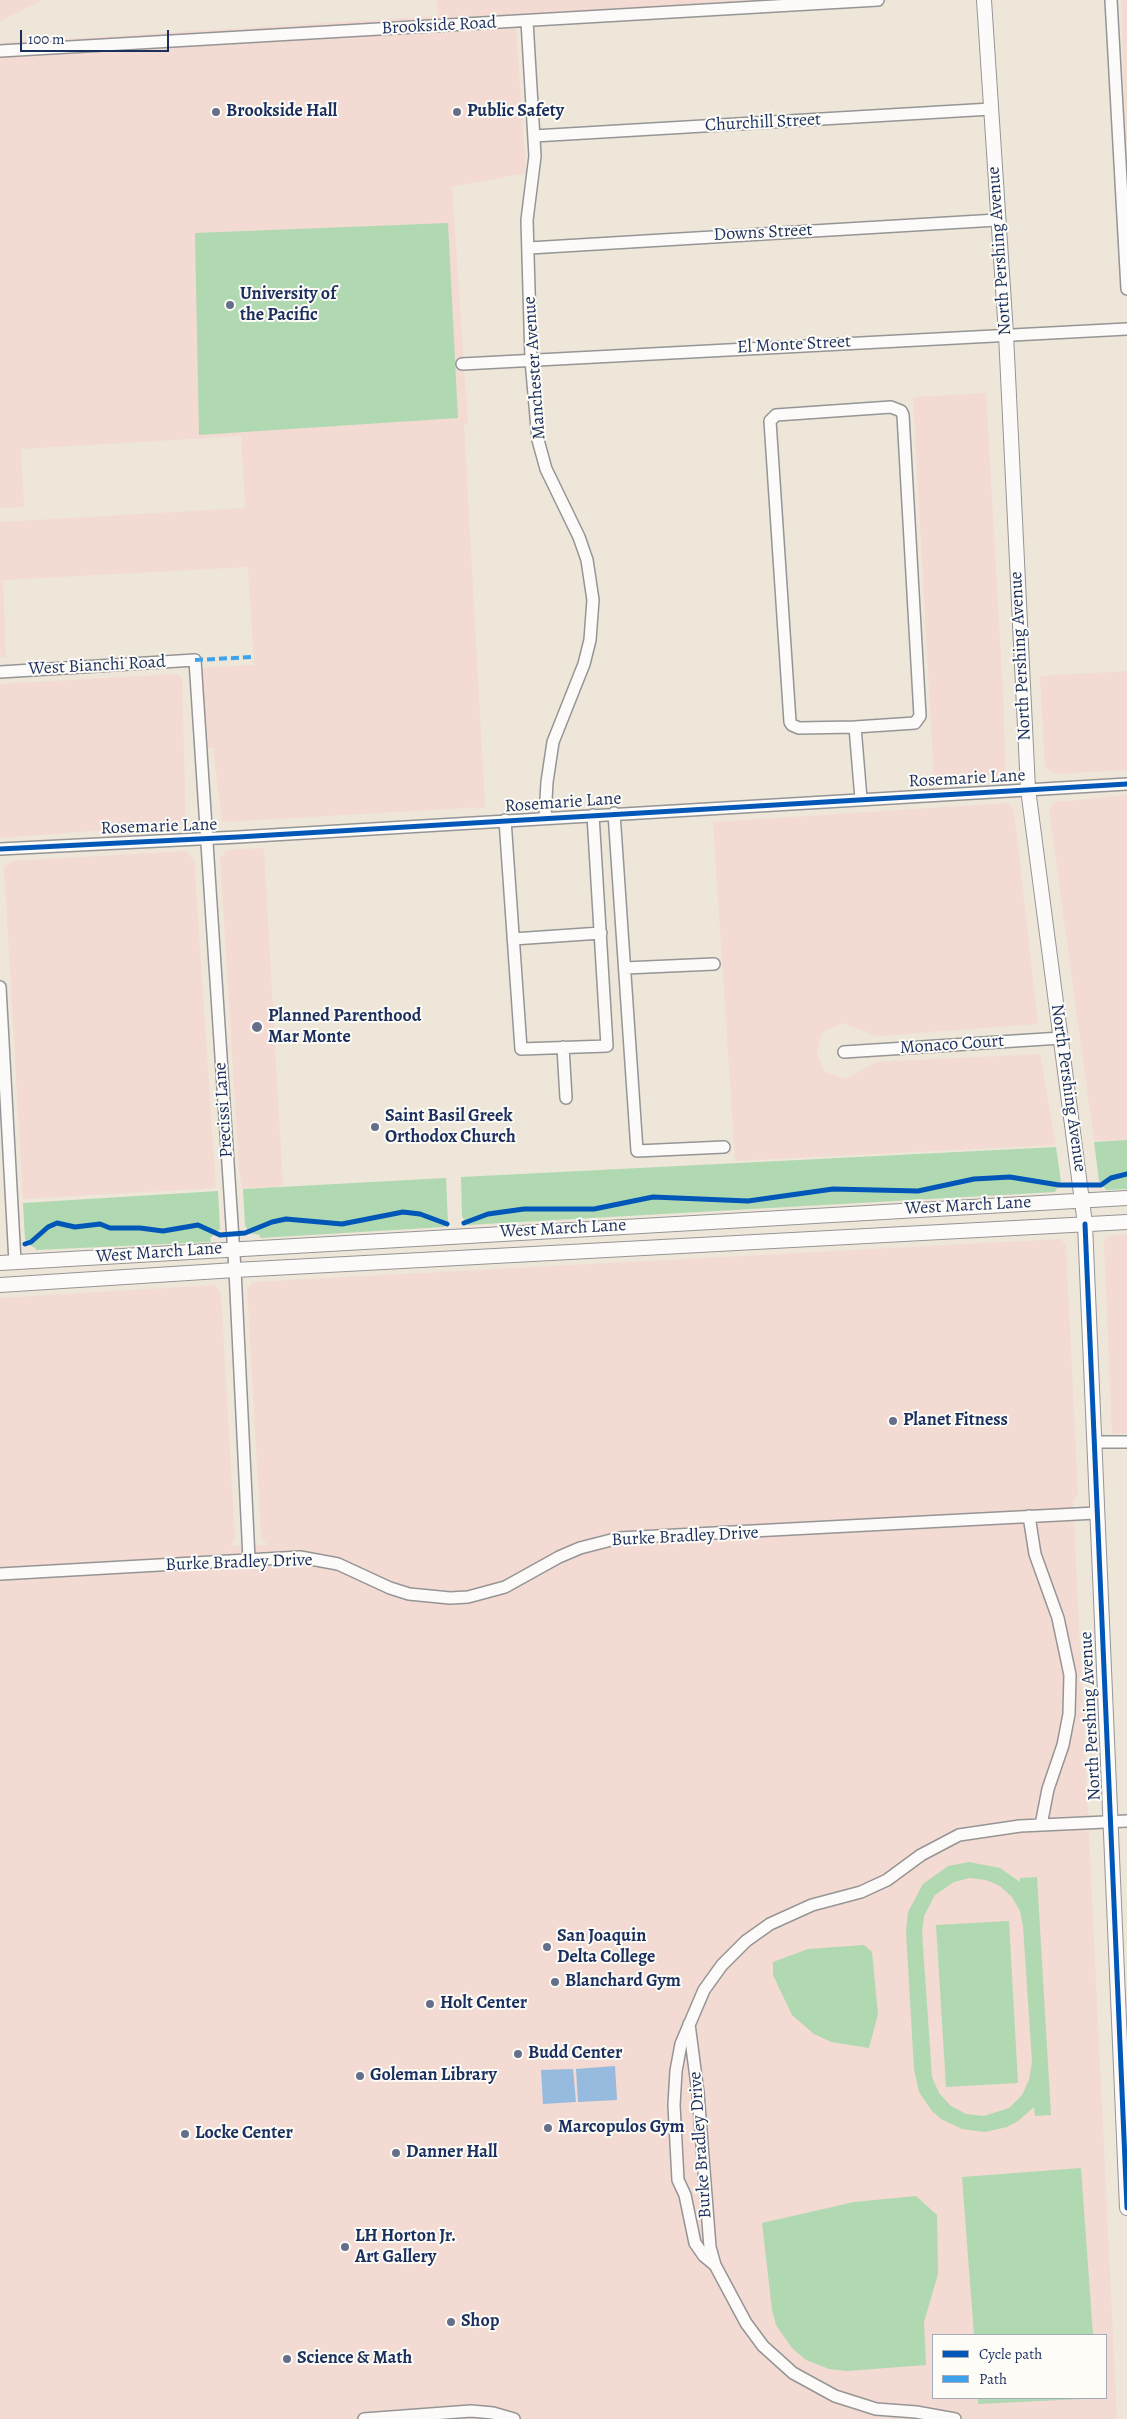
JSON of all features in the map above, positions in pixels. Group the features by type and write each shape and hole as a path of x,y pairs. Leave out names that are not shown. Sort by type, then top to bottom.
{"main road":[{"name":"North Pershing Avenue","path":"984,0 1006,334 1028,789 1085,1224 1127,2208"},
{"name":"West March Lane","path":"0,1263 234,1248 1127,1198"},
{"name":"West March Lane","path":"0,1285 235,1270 1127,1222"}],"street":[{"name":"Brookside Road","path":"0,51 878,0"},
{"path":"1111,0 1127,289"},
{"name":"Manchester Avenue","path":"527,21 534,136 534,172 528,206 531,360 538,440 546,469 587,560 593,600 590,640 584,664 553,742 547,782 545,817"},
{"name":"Churchill Street","path":"534,136 991,109"},
{"name":"Downs Street","path":"529,248 997,220"},
{"name":"El Monte Street","path":"462,364 1127,329"},
{"path":"891,408 901,411 903,416 920,716 915,723 855,727 799,728 790,722 770,421 776,415 891,408"},
{"name":"West Bianchi Road","path":"0,672 195,660"},
{"name":"Precissi Lane","path":"195,660 234,1248 249,1560"},
{"path":"855,727 861,799"},
{"name":"Rosemarie Lane","path":"0,849 1127,784"},
{"path":"614,813 637,1151 724,1147"},
{"path":"506,820 521,1049 607,1046 593,814"},
{"path":"513,939 601,933"},
{"path":"625,968 714,964"},
{"path":"0,987 15,1262"},
{"name":"Monaco Court","path":"844,1052 1061,1038"},
{"path":"563,1048 566,1098"},
{"path":"1094,1442 1127,1442"},
{"name":"Burke Bradley Drive","path":"0,1574 300,1557 338,1564 390,1588 409,1594 450,1598 468,1597 505,1587 558,1557 580,1548 619,1538 1096,1513"},
{"path":"1029,1516 1035,1554 1058,1618 1067,1650 1070,1675 1069,1714 1064,1745 1048,1789 1041,1825"},
{"name":"Burke Bradley Drive","path":"715,2265 704,2256 695,2243 685,2195 678,2180 674,2105 676,2070 681,2044 704,1990 722,1965 746,1941 770,1924 812,1905 861,1892 887,1880 922,1855 959,1835 968,1832 1041,1825 1127,1821"},
{"name":"Burke Bradley Drive","path":"689,2024 698,2093 708,2232 715,2265 740,2313 763,2346 805,2381 854,2403 876,2409 916,2412 955,2419"},
{"path":"364,2419 472,2411 493,2413 514,2419"}],"shaded area":[{"path":"0,0 42,0 0,21"},
{"name":"University of the Pacific","path":"436,0 898,0 516,28 526,173 452,187 468,423 464,423 485,807 222,822 213,748 204,748 200,668 254,665 248,567 3,580 6,657 0,657 0,522 245,508 241,436 21,449 24,507 0,508 0,43 439,16"},
{"path":"1121,0 1127,0 1127,159"},
{"path":"986,393 1004,709 1005,775 934,781 913,397"},
{"path":"1127,671 1127,770 1054,774 1045,766 1040,676"},
{"path":"177,674 182,678 186,824 0,838 0,684"},
{"path":"1127,795 1127,1140 1094,1141 1049,810 1055,802"},
{"path":"1008,803 1014,810 1038,1024 877,1036 842,1023 822,1033 817,1053 825,1072 846,1079 876,1062 1040,1054 1056,1145 735,1161 713,822"},
{"path":"264,848 283,1186 242,1188 239,1169 220,858 227,850"},
{"path":"186,851 194,860 216,1188 23,1199 4,867 13,861"},
{"path":"1127,1234 1127,1433 1112,1434 1104,1243 1108,1236"},
{"name":"San Joaquin Delta College","path":"1061,1239 1066,1246 1078,1495 1073,1501 1117,2419 0,2419 0,1298 215,1285 221,1294 235,1538 231,1546 267,1545 261,1536 247,1290 253,1282"}],"green space":[{"path":"448,223 458,418 199,435 195,233"},
{"path":"1127,1140 1127,1189 1106,1190 1099,1181 1094,1142"},
{"path":"1056,1147 1061,1182 1055,1192 467,1225 462,1216 461,1177"},
{"path":"446,1178 448,1222 444,1227 260,1238 260,1235 249,1233 245,1225 243,1189"},
{"path":"218,1191 220,1229 210,1238 211,1242 36,1250 25,1239 23,1203"},
{"path":"969,1862 1000,1868 1020,1882 1020,1878 1037,1877 1051,2115 1035,2116 1034,2107 1018,2121 1007,2127 985,2132 962,2129 941,2119 932,2111 919,2092 914,2069 906,1932 908,1912 923,1884 948,1866","holes":["970,1878 986,1880 1000,1886 1012,1897 1020,1911 1023,1926 1032,2062 1029,2080 1022,2095 1009,2108 984,2116 966,2114 951,2106 939,2093 932,2077 922,1932 924,1916 935,1895 954,1882"]},
{"path":"1009,1921 1018,2083 946,2087 936,1925"},
{"path":"864,1945 872,1952 878,2014 869,2048 831,2042 814,2034 792,2015 773,1975 773,1962 808,1949"},
{"path":"1081,2168 1093,2334 974,2334 962,2177"},
{"path":"916,2196 937,2215 938,2274 924,2322 926,2365 847,2371 829,2369 806,2360 792,2348 776,2325 772,2310 762,2223 854,2202"},
{"path":"978,2399 1081,2399 978,2404"}],"water":[{"path":"615,2066 617,2100 578,2102 576,2069"},
{"path":"573,2069 576,2102 543,2104 541,2070"}],"marked path":[{"path":"195,660 253,657"}],"cycle path":[{"path":"0,849 238,837 1127,784"},
{"path":"464,1223 488,1214 524,1209 594,1209 653,1197 748,1201 833,1189 918,1191 974,1179 1010,1177 1059,1185 1101,1185 1111,1178 1127,1174"},
{"path":"25,1244 31,1242 48,1227 57,1223 75,1227 100,1224 110,1228 140,1228 163,1231 198,1225 220,1235 245,1233 272,1222 286,1219 342,1224 403,1212 420,1214 447,1224"},
{"path":"1085,1224 1127,2208"}],"place":[{"name":"Brookside Hall","path":"216,112"},
{"name":"Public Safety","path":"457,112"},
{"name":"University of the Pacific","path":"230,305"},
{"name":"Planned Parenthood Mar Monte","path":"257,1027"},
{"name":"Saint Basil Greek Orthodox Church","path":"375,1127"},
{"name":"Planet Fitness","path":"893,1421"},
{"name":"San Joaquin Delta College","path":"547,1947"},
{"name":"Blanchard Gym","path":"555,1982"},
{"name":"Holt Center","path":"430,2004"},
{"name":"Budd Center","path":"518,2054"},
{"name":"Goleman Library","path":"360,2076"},
{"name":"Marcopulos Gym","path":"548,2128"},
{"name":"Locke Center","path":"185,2134"},
{"name":"Danner Hall","path":"396,2153"},
{"name":"LH Horton Jr. Art Gallery","path":"345,2247"},
{"name":"Shop","path":"451,2322"},
{"name":"Science & Math","path":"287,2359"}]}
